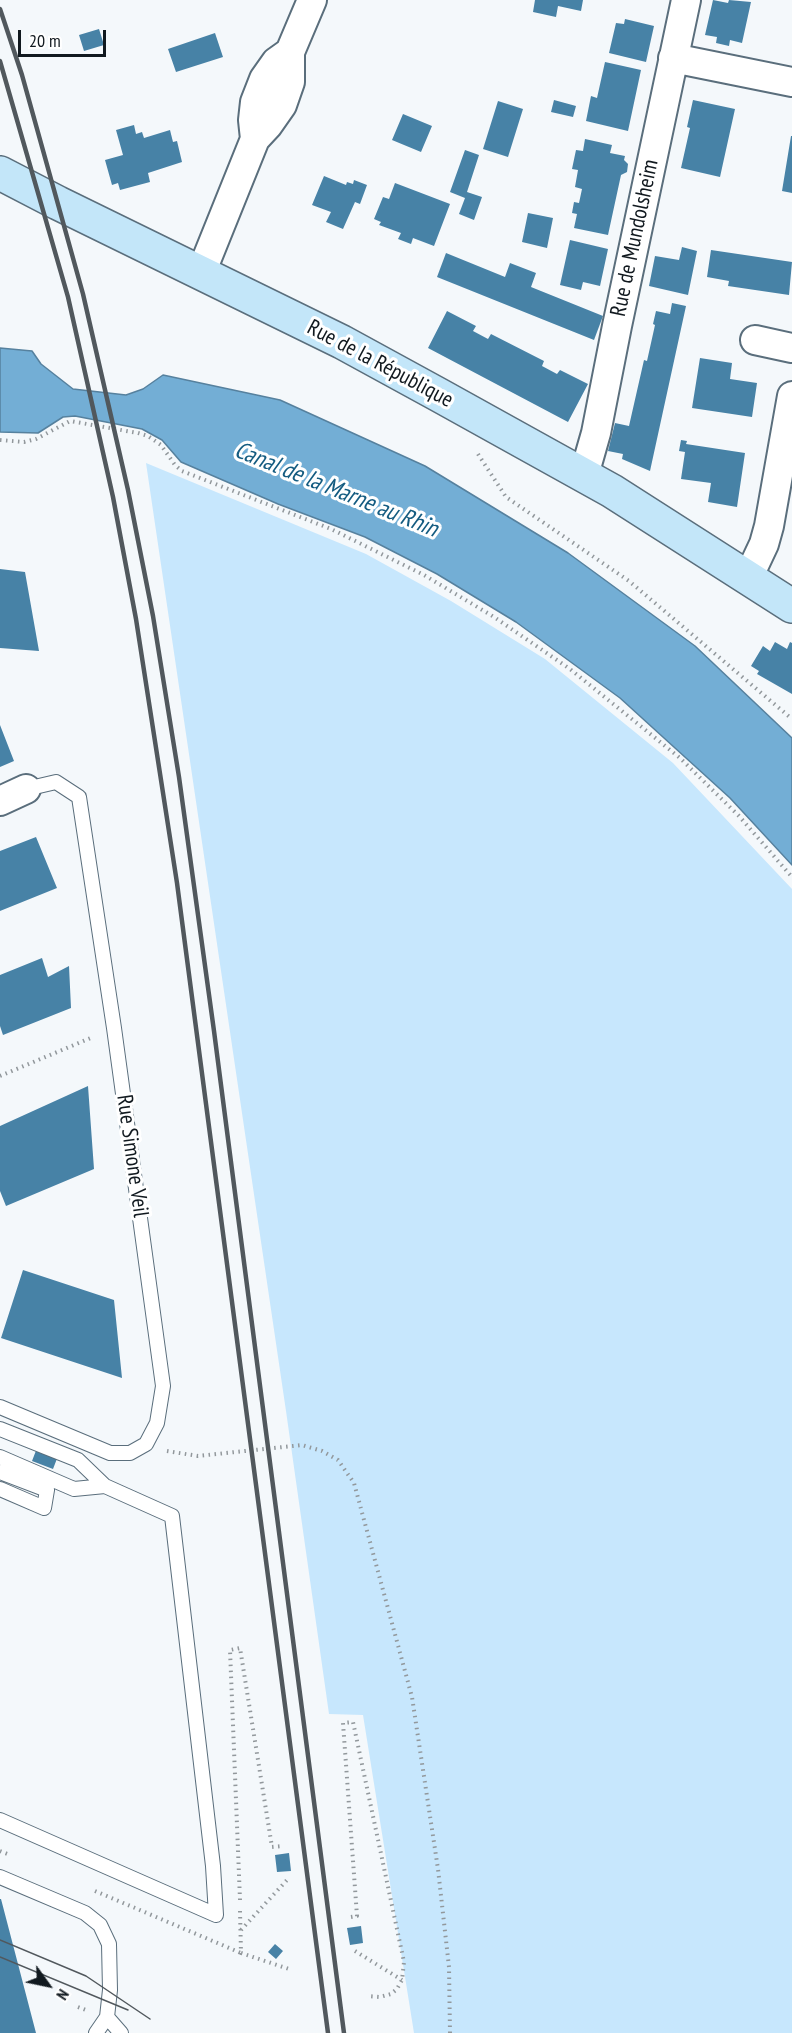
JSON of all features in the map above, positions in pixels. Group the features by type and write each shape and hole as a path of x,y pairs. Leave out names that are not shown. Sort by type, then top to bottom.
{"main road":[{"name":"Rue de la République","path":"0,173 342,342 584,475 792,606"}],"street":[{"path":"201,273 255,139 253,120 255,102 264,79 276,62 290,52 312,0"},
{"name":"Rue de Mundolsheim","path":"584,475 596,433 686,0"},
{"path":"673,58 792,82"},
{"path":"755,340 792,348"},
{"path":"748,578 764,544 769,526 792,396"},
{"name":"Rue Simone Veil","path":"0,801 26,789"}],"lane":[{"name":"Rue Simone Veil","path":"26,789 56,782 79,797 114,1028 163,1386 157,1423 146,1444"},
{"path":"0,1407 110,1453 130,1452 146,1444"},
{"path":"0,1428 78,1460 105,1486 172,1516 213,1866 216,1915 0,1820"},
{"path":"0,1457 74,1489 105,1486"},
{"path":"0,1472 47,1490 44,1508 0,1489"},
{"path":"0,1877 85,1912 100,1925 110,1944 110,1990 107,2017 96,2033"},
{"path":"107,2017 121,2033"}],"path":[{"path":"0,440 24,442 70,421 148,436 161,445 182,471 332,529 424,575 494,617 570,669 680,758 739,816 792,877"},
{"path":"476,450 506,497 629,581 792,719"},
{"path":"0,1076 114,1028"},
{"path":"146,1444 173,1453 198,1456 302,1445 322,1451 338,1460 354,1483 412,1697 422,1754 447,1945 450,2033"},
{"path":"241,1953 230,1650 240,1648 272,1847 284,1846"},
{"path":"351,1917 357,1916 343,1723 353,1722 404,1962 402,1980 397,1989 391,1994 380,1997 367,1996"},
{"path":"0,1851 18,1858"},
{"path":"241,1930 287,1880"},
{"path":"90,1889 241,1953 292,1970"},
{"path":"355,1951 402,1980"}],"shaded area":[{"path":"146,463 366,554 451,601 545,659 673,763 792,889 792,2033 414,2033 363,1715 329,1714"}],"water":[{"name":"Canal de la Marne au Rhin","path":"0,348 32,351 41,364 73,389 126,395 143,389 163,375 280,400 425,466 568,553 695,646 792,738 792,865 730,798 620,698 516,622 437,574 365,537 278,504 181,462 162,440 142,429 75,416 63,417 38,433 0,432"}],"building":[{"path":"535,0 583,0 581,11 558,6 556,17 533,12"},
{"path":"713,0 728,3 729,0 751,2 742,43 730,40 729,46 716,43 717,37 705,35"},
{"path":"625,19 654,26 646,62 609,53 616,23 624,24"},
{"path":"99,29 104,45 84,51 79,35"},
{"path":"215,33 223,57 176,72 168,49"},
{"path":"605,62 641,70 628,131 586,121 591,96 597,98"},
{"path":"554,100 576,106 573,117 551,112"},
{"path":"693,100 735,109 720,177 681,168 690,128 687,127"},
{"path":"498,101 523,109 508,157 483,149"},
{"path":"403,114 432,126 421,152 392,140"},
{"path":"134,125 136,134 142,132 144,138 170,130 173,142 177,141 182,162 148,173 150,182 120,190 118,183 112,185 105,160 123,155 116,130"},
{"path":"792,136 792,193 782,191"},
{"path":"585,139 612,145 610,153 625,156 624,160 628,164 627,172 621,175 608,235 574,228 577,214 572,213 574,202 579,203 582,189 575,187 578,170 572,169 576,150 583,151"},
{"path":"465,150 479,155 467,192 482,197 474,220 459,214 465,198 450,192"},
{"path":"324,176 346,185 347,182 353,184 354,180 367,185 360,204 355,202 343,229 326,222 331,212 312,205"},
{"path":"395,183 450,204 434,246 413,238 411,244 398,239 401,233 379,225 381,222 374,219 383,197 389,199"},
{"path":"528,213 553,218 547,248 522,242"},
{"path":"570,240 608,249 600,286 583,282 581,290 560,285"},
{"path":"682,247 697,251 688,295 649,286 655,256 679,260"},
{"path":"711,250 792,262 789,295 728,286 729,281 707,277"},
{"path":"446,253 505,277 510,263 536,273 531,287 603,316 594,340 437,277"},
{"path":"672,303 686,306 650,471 622,459 623,454 608,451 615,423 629,426 644,360 647,361 656,311 670,314"},
{"path":"447,311 476,326 473,331 488,339 491,334 544,361 542,366 557,374 560,370 588,384 568,422 428,348"},
{"path":"700,358 732,363 730,379 757,383 752,417 692,408"},
{"path":"681,440 687,441 686,444 745,453 737,507 708,502 711,483 681,479 685,452 679,451"},
{"path":"0,569 25,572 39,651 0,648"},
{"path":"775,642 787,649 790,642 792,643 792,694 757,674 759,671 751,666 763,646 770,651"},
{"path":"0,725 14,761 0,767"},
{"path":"36,837 57,888 0,911 0,851"},
{"path":"42,958 48,977 69,966 71,1008 3,1035 0,1026 0,975"},
{"path":"88,1086 94,1169 6,1206 0,1191 0,1126"},
{"path":"23,1270 114,1300 122,1378 1,1338"},
{"path":"37,1448 58,1456 53,1469 32,1461"},
{"path":"289,1853 291,1871 277,1872 275,1855"},
{"path":"1,1899 36,2033 0,2033"},
{"path":"361,1926 363,1943 350,1945 347,1928"},
{"path":"275,1944 283,1951 276,1959 268,1952"}],"tram line":[{"path":"0,1940 86,1976 150,2019"},
{"path":"0,1957 128,2010"}],"railway":[{"path":"0,9 22,75 83,294 128,490 153,616 179,777 214,1031 344,2033"},
{"path":"0,61 68,297 113,497 136,619 177,883 328,2033"}]}
